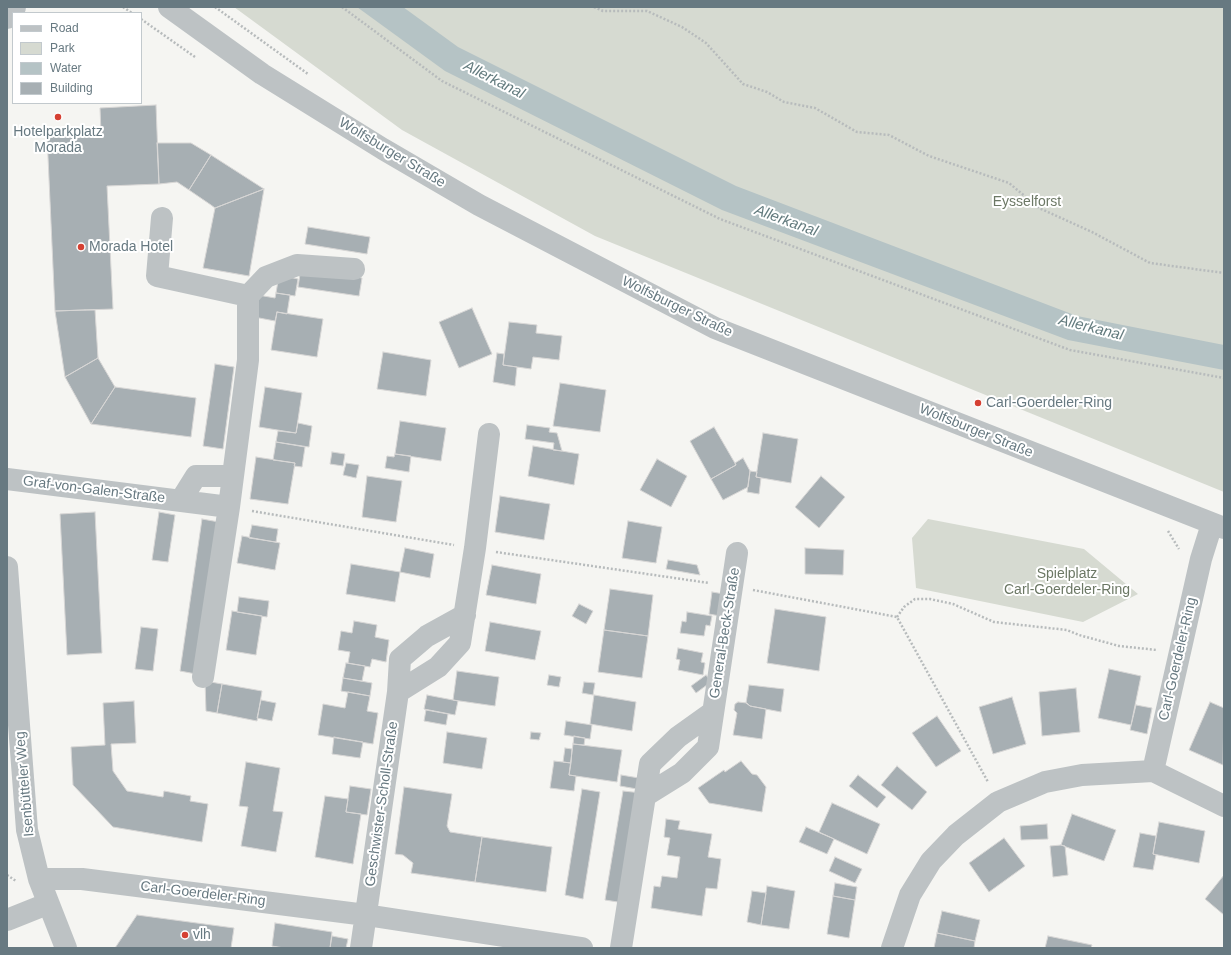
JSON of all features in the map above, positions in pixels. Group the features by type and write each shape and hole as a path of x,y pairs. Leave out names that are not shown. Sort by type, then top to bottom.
{"street":[{"path":"7,18 15,7"},
{"name":"Wolfsburger Straße","path":"169,7 262,74 390,153 480,205 716,328 1218,526"},
{"path":"162,218 157,276 248,296"},
{"path":"203,676 229,507 248,360 248,296 266,277 297,265 354,269"},
{"path":"398,692 438,667 460,643 475,548 489,434"},
{"name":"Graf-von-Galen-Straße","path":"181,500 196,476 233,476"},
{"name":"Graf-von-Galen-Straße","path":"7,479 229,507"},
{"name":"Carl-Goerdeler-Ring","path":"1153,771 1201,559 1218,526"},
{"name":"General-Beck-Straße","path":"645,796 682,773 708,747 737,553"},
{"name":"Isenbütteler Weg","path":"7,567 27,830 39,879 47,904 66,948"},
{"name":"Geschwister-Scholl-Straße","path":"366,915 398,692 400,658 427,636 465,615"},
{"name":"General-Beck-Straße","path":"621,948 650,764 678,737 713,712"},
{"path":"892,948 910,896 931,861 956,835 998,802 1045,782 1082,775 1153,771 1224,806"},
{"name":"Carl-Goerdeler-Ring","path":"39,879 82,879 366,915 582,948"},
{"path":"7,920 47,904"},
{"path":"361,948 366,915"}],"path":[{"path":"215,7 312,76"},
{"path":"342,7 442,81 720,219 1070,350 1224,378"},
{"path":"594,7 603,11 648,11 682,27 706,42 743,84 767,92 784,102 815,108 857,132 888,135 929,156 1009,183 1039,208 1092,232 1150,263 1224,273"},
{"path":"229,507 475,548 732,586 897,617"},
{"path":"897,617 904,607 915,599 930,599 953,604 994,622 1067,630 1079,635 1119,646 1179,654"},
{"path":"897,617 998,802"}],"green space":[{"name":"Eysselforst","path":"234,7 1224,7 1224,492 595,236 402,130"},
{"name":"Spielplatz Carl-Goerdeler-Ring","path":"928,519 1084,549 1138,594 1083,622 916,588 912,538"}],"water":[{"name":"Allerkanal","path":"357,7 403,7 458,47 736,186 1077,316 1224,345 1224,370 1068,340 722,210 445,71"}],"building":[{"name":"Morada Hotel","path":"156,105 159,184 107,186 113,309 55,311 47,135 101,133 100,108"},
{"path":"157,143 191,143 211,155 189,190 177,182 159,184"},
{"path":"211,155 264,189 215,208 189,190"},
{"path":"264,189 249,276 203,268 215,208"},
{"path":"308,227 370,237 367,254 305,244"},
{"path":"301,268 362,278 359,296 298,287"},
{"path":"279,275 298,279 295,296 276,293"},
{"path":"276,293 290,295 287,314 277,312 275,321 254,317 258,295 275,298"},
{"path":"472,308 492,354 459,368 439,322"},
{"path":"95,310 98,358 65,377 55,311"},
{"path":"277,312 323,319 317,357 271,350"},
{"path":"509,322 537,325 536,333 562,336 559,360 533,357 531,369 503,365"},
{"path":"383,352 431,360 426,396 377,389"},
{"path":"497,353 504,354 503,365 517,367 515,386 493,382"},
{"path":"98,358 115,387 91,424 65,377"},
{"path":"215,364 234,367 223,449 203,446"},
{"path":"560,383 606,390 600,432 553,426"},
{"path":"115,387 196,398 191,437 91,424"},
{"path":"265,387 302,393 296,433 259,427"},
{"path":"400,421 446,428 441,461 395,454"},
{"path":"298,423 312,426 309,447 276,442 278,431 296,433"},
{"path":"527,425 550,428 549,432 557,433 562,451 553,450 554,443 525,439"},
{"path":"714,427 736,465 711,479 690,441"},
{"path":"763,433 798,439 791,483 756,477"},
{"path":"276,442 305,447 302,467 294,466 295,463 273,460"},
{"path":"533,446 579,454 574,485 528,476"},
{"path":"332,452 345,454 343,466 330,464"},
{"path":"395,454 411,456 409,472 385,468 387,456 394,457"},
{"path":"256,457 295,463 288,504 250,499"},
{"path":"743,458 750,471 748,487 723,500 711,479 736,465 735,463"},
{"path":"657,459 687,476 671,507 640,490"},
{"path":"346,463 359,465 356,478 343,475"},
{"path":"750,471 757,472 756,477 761,478 759,494 747,492"},
{"path":"367,476 402,481 396,522 362,517"},
{"path":"821,476 845,497 819,528 795,507"},
{"path":"500,496 550,504 544,540 495,532"},
{"path":"95,512 102,653 67,655 60,514"},
{"path":"159,512 175,515 168,562 152,560"},
{"path":"202,519 219,522 196,674 180,671"},
{"path":"628,521 662,527 656,563 622,558"},
{"path":"252,525 278,529 276,542 249,538"},
{"path":"242,536 280,543 275,570 237,563"},
{"path":"405,548 434,554 430,578 400,572"},
{"path":"805,548 844,550 843,575 805,574"},
{"path":"668,560 697,565 700,575 666,569"},
{"path":"351,564 400,572 395,602 346,594"},
{"path":"492,565 541,574 536,604 486,595"},
{"path":"610,589 653,595 648,636 604,630"},
{"path":"712,592 724,594 720,616 709,614"},
{"path":"239,597 269,601 267,617 237,612"},
{"path":"579,604 593,611 586,624 572,616"},
{"path":"775,609 826,617 819,671 767,663"},
{"path":"232,611 262,616 256,655 226,650"},
{"path":"687,612 712,616 710,626 706,625 704,636 680,633 682,621 686,622"},
{"path":"354,621 377,625 375,637 389,640 386,662 372,659 370,667 348,663 350,652 338,650 341,631 352,633"},
{"path":"490,622 541,631 535,660 485,651"},
{"path":"141,627 158,629 153,671 135,669"},
{"path":"604,630 648,636 642,678 598,672"},
{"path":"678,648 703,653 701,662 705,663 703,675 678,670 680,660 676,659"},
{"path":"346,663 365,666 362,681 343,678"},
{"path":"1109,669 1141,676 1131,725 1098,718"},
{"path":"457,671 499,677 495,706 453,700"},
{"path":"549,675 561,677 559,687 547,685"},
{"path":"706,675 711,682 696,693 691,686"},
{"path":"343,678 372,683 370,696 341,691"},
{"path":"205,681 222,684 217,713 206,711"},
{"path":"584,682 595,683 593,695 582,693"},
{"path":"222,684 262,691 257,721 217,713"},
{"path":"749,685 784,689 781,712 750,706 746,703"},
{"path":"1076,688 1080,732 1042,736 1039,692"},
{"path":"348,692 370,696 367,711 378,713 373,744 318,735 323,704 345,708"},
{"path":"427,695 458,701 455,715 424,709"},
{"path":"594,695 636,702 632,731 590,724"},
{"path":"1012,697 1026,744 993,754 979,707"},
{"path":"261,700 276,703 272,721 257,718"},
{"path":"134,701 136,743 111,744 113,771 127,791 163,797 164,791 191,796 190,801 208,804 202,842 113,827 73,785 71,747 105,745 103,703"},
{"path":"738,702 747,703 750,706 766,709 762,739 733,735 737,713 734,710 735,704"},
{"path":"1210,702 1224,708 1223,765 1189,750"},
{"path":"1136,705 1152,708 1147,734 1130,730"},
{"path":"426,710 448,714 446,725 424,721"},
{"path":"937,716 961,751 936,767 912,733"},
{"path":"566,721 592,725 590,739 564,735"},
{"path":"447,732 487,738 482,769 443,763"},
{"path":"531,732 541,733 539,740 530,739"},
{"path":"574,736 585,738 584,745 573,744"},
{"path":"334,737 363,742 360,758 332,754"},
{"path":"573,744 622,750 617,782 569,775"},
{"path":"565,748 572,749 571,763 563,762"},
{"path":"554,761 571,763 569,775 576,776 574,791 550,788"},
{"path":"741,761 752,774 757,775 766,787 762,812 709,803 698,788 724,770 725,772"},
{"path":"246,762 280,768 273,811 283,812 276,852 241,846 248,807 239,806"},
{"path":"897,766 927,792 912,810 881,785"},
{"path":"621,775 639,778 637,789 620,786"},
{"path":"858,775 886,797 877,808 849,786"},
{"path":"350,786 371,789 367,815 346,812"},
{"path":"404,787 452,794 447,826 450,832 482,837 475,882 411,873 413,863 403,855 395,854"},
{"path":"582,789 600,792 583,899 565,895"},
{"path":"623,791 642,793 624,903 605,900"},
{"path":"325,796 348,799 346,812 361,814 353,864 315,857"},
{"path":"832,803 880,824 867,854 819,832"},
{"path":"1072,814 1116,830 1104,861 1061,845"},
{"path":"666,819 680,821 678,829 712,834 708,857 721,859 717,889 706,888 702,916 651,908 654,886 660,887 662,876 677,878 680,857 667,855 670,838 664,837"},
{"path":"1159,822 1205,831 1199,863 1153,854"},
{"path":"1047,824 1048,839 1021,840 1020,826"},
{"path":"806,827 834,839 827,854 799,842"},
{"path":"1140,833 1156,836 1153,854 1156,855 1153,870 1133,867"},
{"path":"482,837 552,847 546,892 475,882"},
{"path":"1004,838 1025,866 989,892 969,863"},
{"path":"1050,846 1065,846 1068,875 1053,877"},
{"path":"835,857 862,869 855,883 829,871"},
{"path":"1224,875 1224,915 1205,899"},
{"path":"835,883 857,887 855,900 833,896"},
{"path":"767,886 795,891 789,929 761,925"},
{"path":"752,891 766,893 761,925 747,922"},
{"path":"833,896 855,900 849,938 827,934"},
{"path":"942,911 980,920 975,941 937,933"},
{"path":"137,915 234,928 231,948 115,948"},
{"path":"275,923 332,932 330,948 284,948 272,946"},
{"path":"937,933 975,941 974,948 934,948"},
{"path":"332,936 348,939 346,948 330,948"},
{"path":"1048,936 1092,945 1091,948 1045,948"}],"place":[{"name":"Hotelparkplatz Morada","path":"58,117"},
{"name":"Morada Hotel","path":"81,247"},
{"name":"Carl-Goerdeler-Ring","path":"978,403"},
{"name":"vlh","path":"185,935"}]}
